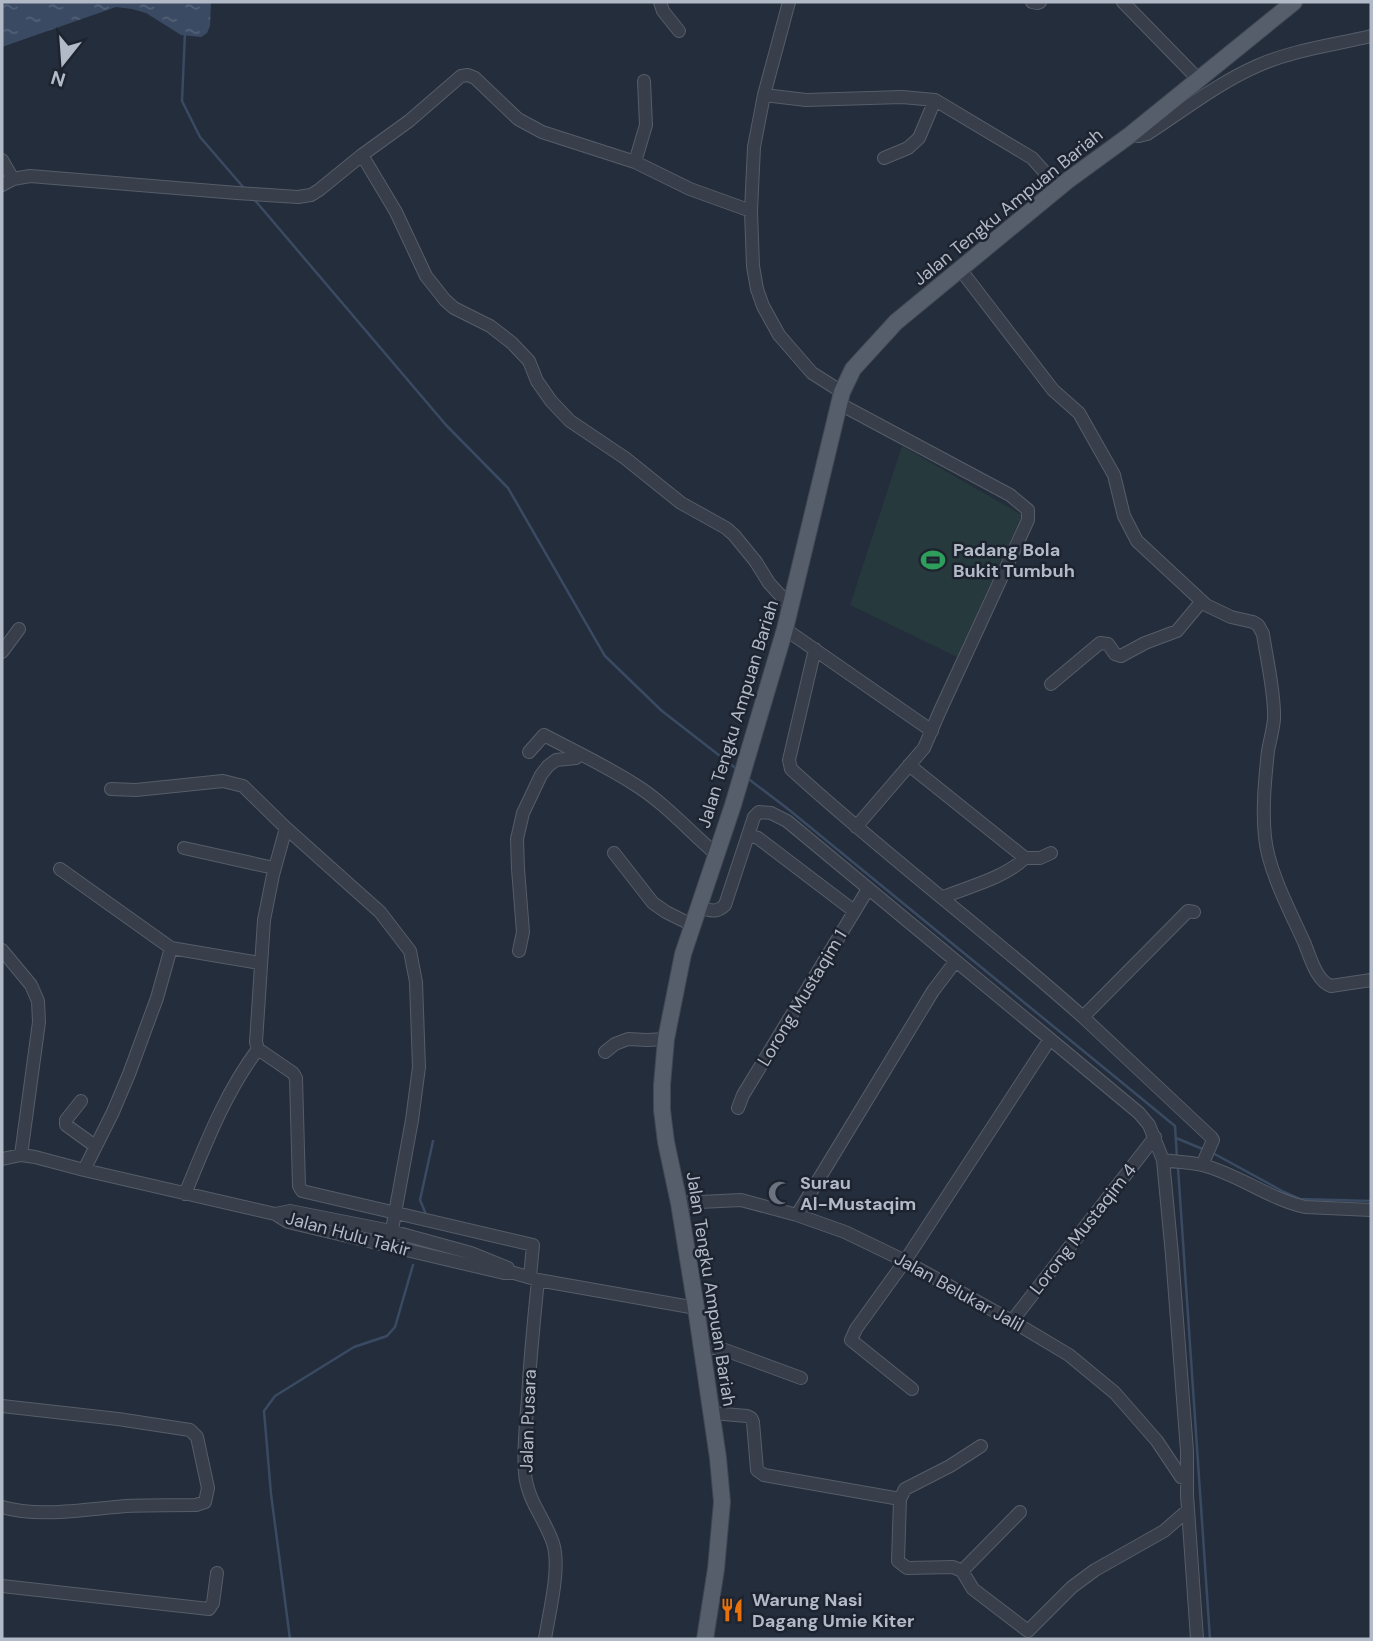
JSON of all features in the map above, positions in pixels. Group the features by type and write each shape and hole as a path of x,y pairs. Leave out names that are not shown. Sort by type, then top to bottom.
{"main road":[{"name":"Jalan Tengku Ampuan Bariah","path":"705,1639 716,1569 722,1502 696,1308 662,1110 666,1039 682,954 733,805 785,628 840,397 853,369 896,322 1059,188 1130,135 1294,2"}],"street":[{"path":"660,2 663,11 680,31"},
{"path":"789,2 764,95 754,147 751,211 753,266 763,306 779,335 811,373 840,397 1010,495 1028,510 1028,520 924,748 856,827"},
{"path":"1032,2 1040,2"},
{"path":"1123,2 1199,80"},
{"path":"1130,135 1147,134 1235,76 1258,65 1371,36"},
{"path":"2,160 7,182 30,176 237,193 298,197 310,195 409,121 461,76 468,75 475,78 518,119 542,132 635,162 691,189 751,211"},
{"path":"635,162 646,125 645,81"},
{"path":"764,95 806,100 902,96 935,100 1032,158 1059,188"},
{"path":"884,158 908,148 919,138 935,100"},
{"path":"362,155 396,212 426,275 444,300 499,331 512,343 529,361 537,381 551,401 570,421 625,458 681,503 734,535 768,583 790,607"},
{"path":"960,269 1053,390 1079,413 1114,475 1124,516 1137,541 1213,609 1258,625 1263,634 1274,717 1265,777 1265,838 1275,873 1322,980 1328,985 1371,981"},
{"path":"1051,684 1100,643 1108,644 1115,654 1121,656 1144,643 1177,631 1202,601"},
{"path":"785,628 932,731"},
{"path":"2,652 19,629"},
{"path":"815,649 789,760 791,769 856,827 1023,963 1198,1123 1213,1140 1202,1163"},
{"path":"529,752 544,735 579,754 634,784 675,815 716,854"},
{"path":"519,951 523,932 517,839 523,813 548,766 556,760 576,758 579,754"},
{"path":"909,765 1026,858 1040,858 1051,853"},
{"path":"111,789 136,790 223,781 243,786 380,912 410,951 416,982 418,1067 412,1120 388,1246"},
{"path":"698,906 712,911 720,910 725,905 754,817 760,813 777,815 921,931 1139,1113 1149,1125 1166,1161 1187,1451 1188,1510 1197,1639"},
{"path":"286,828 274,868 264,920 256,1042 258,1049 293,1073 296,1078 299,1186 302,1191 394,1213"},
{"path":"748,835 758,838 854,912"},
{"path":"184,848 274,868"},
{"path":"614,853 653,904 692,925"},
{"path":"943,897 1003,873 1026,858"},
{"path":"60,869 171,948 260,963"},
{"name":"Lorong Mustaqim 1","path":"738,1108 743,1095 868,888"},
{"path":"1083,1017 1188,911 1194,912"},
{"path":"84,1170 129,1074 157,998 171,948"},
{"path":"2,950 31,985 38,1001 39,1022 21,1155"},
{"path":"797,1215 933,991 955,962"},
{"path":"605,1052 628,1039 666,1039"},
{"path":"912,1389 852,1340 856,1329 905,1261 1049,1039"},
{"path":"185,1194 216,1118 258,1049"},
{"path":"81,1101 66,1120 66,1125 95,1146"},
{"name":"Lorong Mustaqim 4","path":"1012,1321 1155,1138"},
{"name":"Jalan Hulu Takir","path":"2,1159 21,1155 36,1157 275,1214 288,1222 504,1273 696,1308"},
{"path":"1166,1161 1202,1163 1297,1205 1371,1210"},
{"name":"Jalan Belukar Jalil","path":"679,1203 741,1200 797,1215 845,1232 905,1261 1069,1355 1115,1393 1157,1441 1181,1477 1187,1479"},
{"path":"275,1214 290,1211 391,1231 471,1252 506,1266 514,1273"},
{"name":"Jalan Pusara","path":"394,1213 533,1245 534,1278 524,1451 525,1477 530,1495 552,1542 556,1557 545,1639"},
{"path":"702,1348 725,1350 801,1378"},
{"path":"2,1406 190,1430 197,1437 208,1488 205,1502 196,1504 52,1511 2,1507"},
{"path":"712,1413 751,1418 754,1422 757,1470 764,1475 900,1499"},
{"path":"981,1446 950,1466 905,1489 900,1499 898,1562 907,1568 953,1567 962,1571 973,1589 1028,1630 1072,1587 1095,1570 1164,1531 1188,1510"},
{"path":"962,1571 1020,1511"},
{"path":"2,1587 209,1609 213,1603 217,1573"}],"shaded area":[{"name":"Padang Bola Bukit Tumbuh","path":"902,446 1022,515 957,657 850,605"}],"water":[{"path":"2,2 211,2 210,26 207,33 201,37 181,35 146,13 116,7 2,47"}],"waterway":[{"path":"185,33 182,101 200,137 244,188"},
{"path":"253,198 446,425 508,488 605,656 662,711 738,770"},
{"path":"746,777 1175,1126 1177,1158"},
{"path":"1176,1138 1205,1150"},
{"path":"425,1212 420,1200 433,1141"},
{"path":"1211,1152 1300,1199 1371,1201"},
{"path":"1178,1168 1210,1639"},
{"path":"290,1639 271,1494 264,1411 275,1396 354,1347 387,1336 395,1327 413,1265"}],"place":[{"name":"Padang Bola Bukit Tumbuh","path":"933,560"},
{"name":"Surau Al-Mustaqim","path":"780,1193"},
{"name":"Warung Nasi Dagang Umie Kiter","path":"732,1610"}]}
